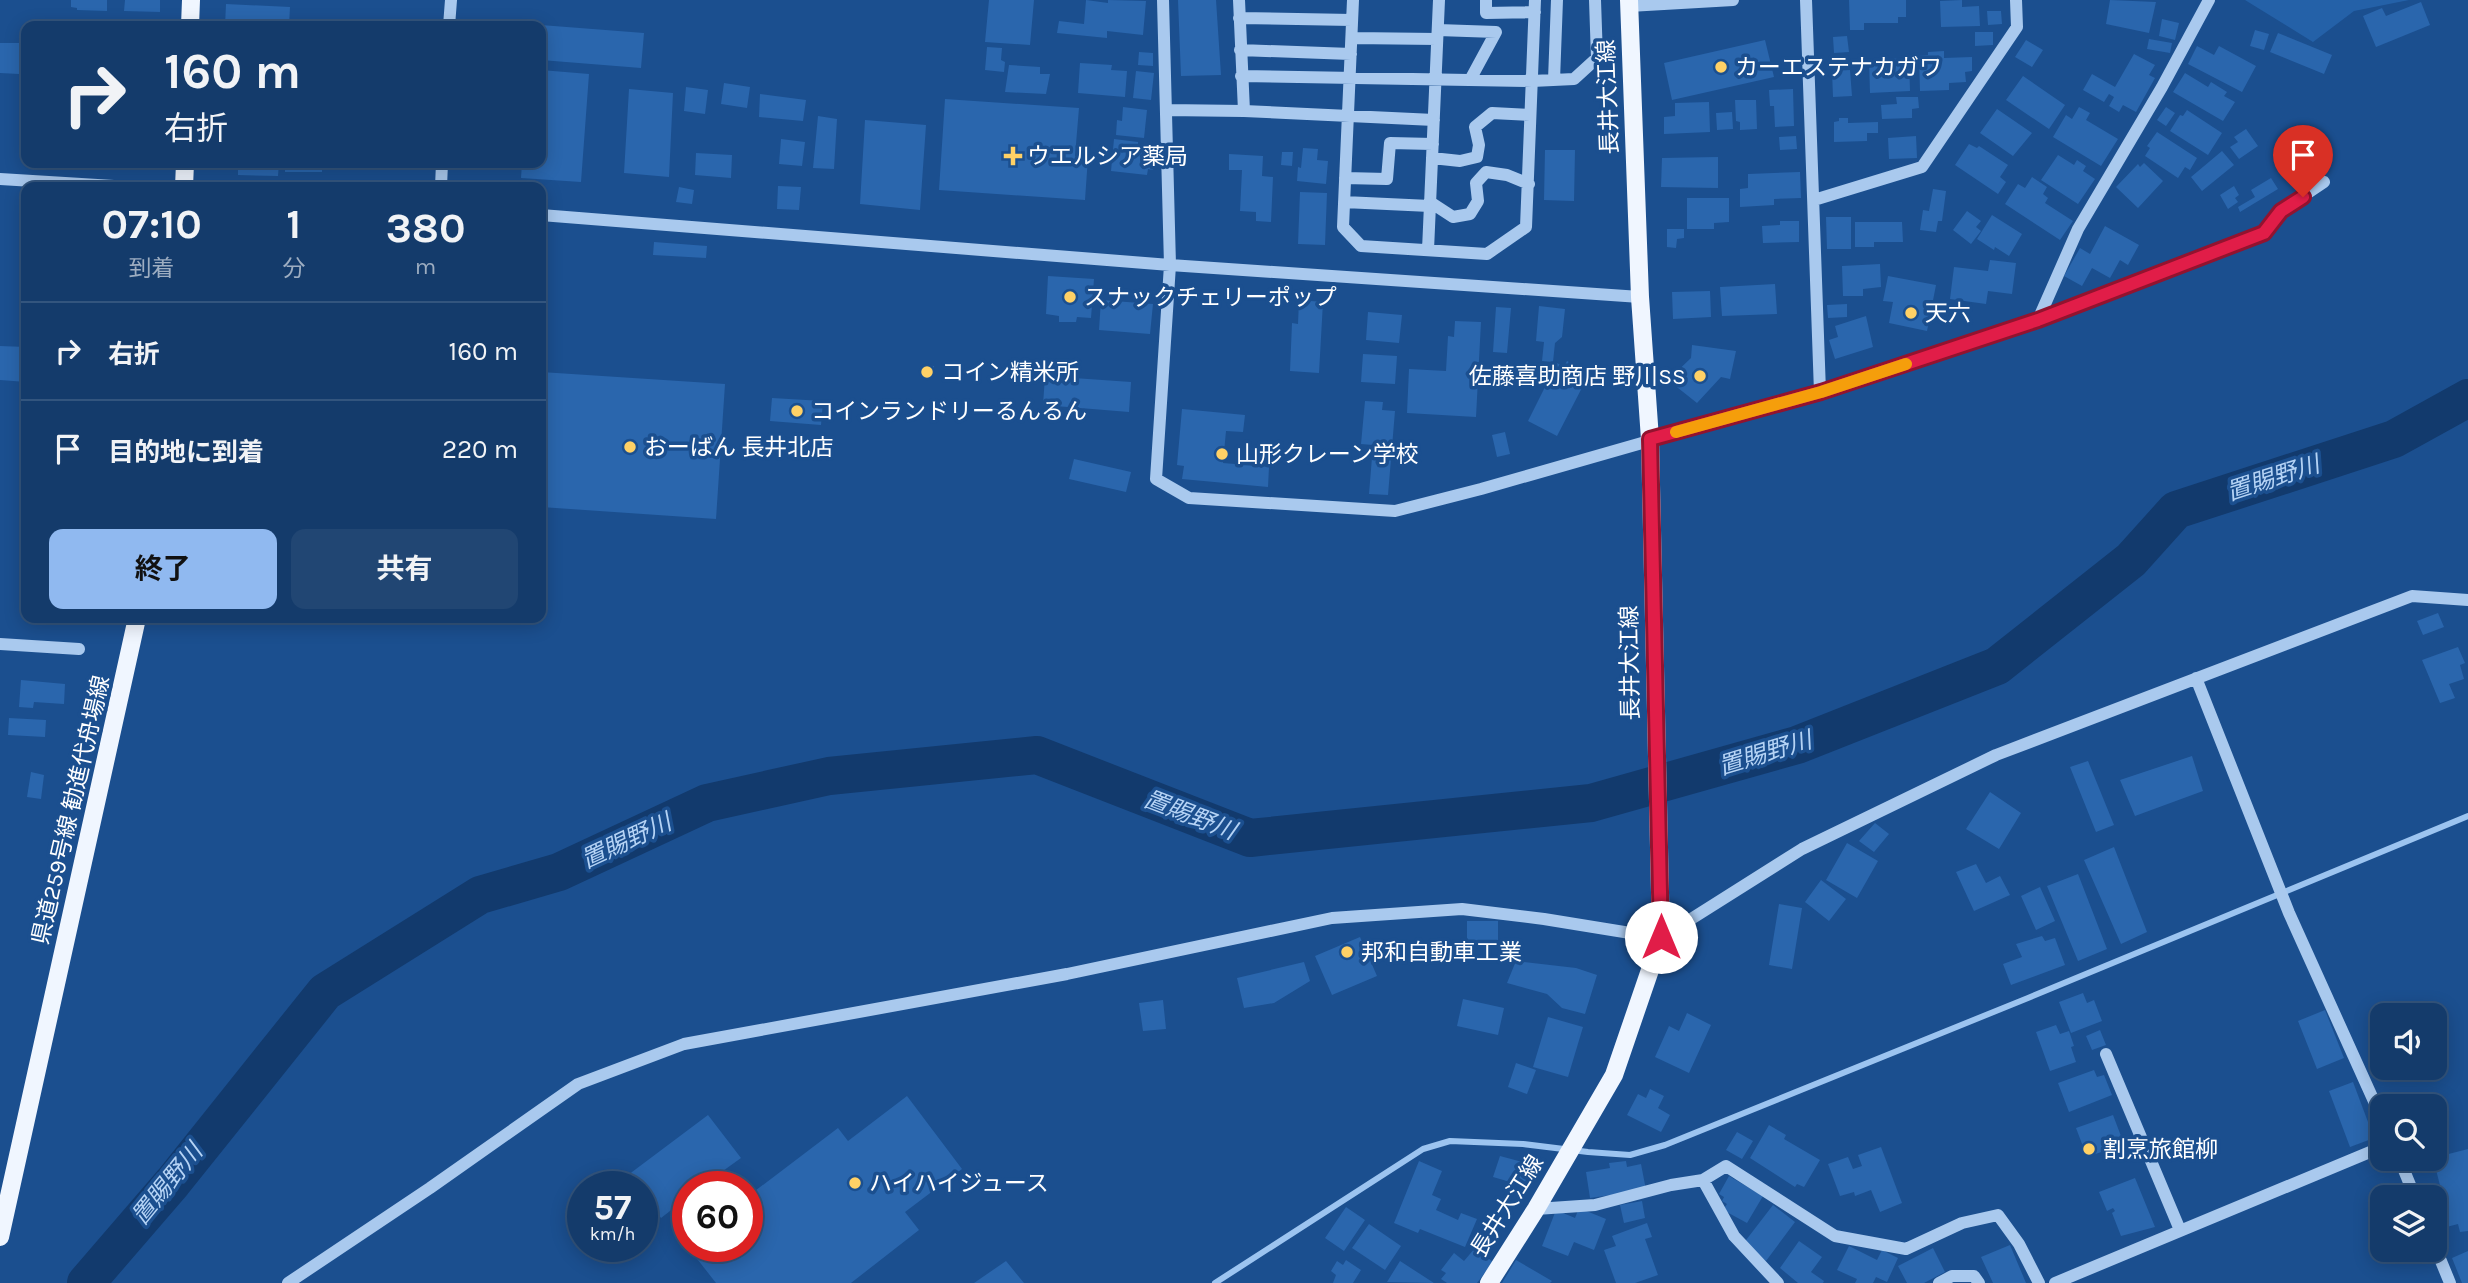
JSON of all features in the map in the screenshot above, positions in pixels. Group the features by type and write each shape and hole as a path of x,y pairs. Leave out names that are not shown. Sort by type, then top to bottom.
{"main road":[{"path":"190,21 191,0"},
{"name":"長井大江線","path":"1489,1283 1536,1209 1614,1075 1661,937 1650,439 1640,297 1629,3"},
{"name":"県道259号線 勧進代舟場線","path":"0,1237 136,623"}],"street":[{"path":"449,21 451,0"},
{"path":"1163,0 1170,265 1156,479 1189,498 1395,511 1481,489 1821,392 2038,320 2264,233 2281,211 2324,183"},
{"path":"1239,0 1244,111"},
{"path":"1353,0 1343,227 1361,246 1487,254 1526,227 1535,6 1486,13 1486,0"},
{"path":"1428,250 1439,0"},
{"path":"1555,80 1557,0"},
{"path":"1241,76 1532,81 1574,79 1597,58 1595,0"},
{"path":"1629,3 1733,0"},
{"path":"1806,0 1821,392"},
{"path":"1814,200 1922,167 2017,27 2016,0"},
{"path":"2038,320 2078,229 2162,87 2209,0"},
{"path":"1239,18 1352,20"},
{"path":"1352,38 1496,32 1469,80"},
{"path":"1240,50 1351,54"},
{"path":"1166,110 1434,120"},
{"path":"1432,158 1460,161 1476,157 1479,145 1475,127 1492,113 1530,115"},
{"path":"1345,178 1387,179 1390,143 1433,144"},
{"path":"1344,202 1430,204 1453,217 1470,214 1478,201 1476,183 1486,172 1507,175 1529,184"},
{"path":"0,179 49,182"},
{"path":"546,215 1170,265 1640,297"},
{"path":"288,1283 578,1084 684,1044 1067,974 1332,918 1462,909 1661,937 1802,849 1996,755 2412,596 2468,600"},
{"path":"0,644 79,649"},
{"path":"2196,678 2289,913 2371,1094"},
{"path":"2106,1054 2180,1230"},
{"path":"2055,1283 2370,1152"},
{"path":"1536,1209 1595,1205 1671,1185 1703,1180 1726,1166 1835,1236 1906,1249 1962,1223 1998,1215 2019,1244 2039,1283"},
{"path":"1703,1180 1734,1236 1778,1283"},
{"path":"2441,1262 2450,1283"},
{"path":"1939,1283 1952,1276 1974,1276 1979,1283"}],"shaded area":[{"path":"2245,0 2409,0 2354,11 2313,42"}],"building":[{"path":"71,0 107,0 107,11 77,10 71,7"},
{"path":"125,0 160,0 160,12 124,11"},
{"path":"989,0 1034,0 1030,45 985,42"},
{"path":"1086,0 1108,3 1108,0 1146,1 1143,35 1107,31 1107,38 1057,33 1059,21 1084,24"},
{"path":"1178,0 1216,0 1221,75 1181,76"},
{"path":"1849,0 1906,0 1906,17 1898,17 1898,23 1864,23 1864,30 1850,30"},
{"path":"1962,0 1962,7 1979,6 1980,26 1941,27 1940,1"},
{"path":"2110,0 2156,2 2149,33 2106,24"},
{"path":"2421,2 2430,25 2376,47 2363,16 2382,8 2386,16"},
{"path":"226,4 290,7 289,21 225,21"},
{"path":"1987,11 2001,11 2002,24 1988,25"},
{"path":"2162,19 2179,23 2175,40 2159,36"},
{"path":"546,25 644,33 641,68 546,60"},
{"path":"2255,30 2269,34 2264,50 2250,46"},
{"path":"1975,32 1993,32 1993,45 1975,46"},
{"path":"2278,33 2332,55 2324,74 2270,52"},
{"path":"1847,36 1849,52 1834,53 1833,37"},
{"path":"2149,39 2172,43 2170,53 2147,49"},
{"path":"1765,40 1774,77 1672,100 1664,63"},
{"path":"2026,40 2043,50 2032,67 2015,57"},
{"path":"0,43 20,43 19,74 0,73"},
{"path":"2197,46 2214,55 2219,46 2256,66 2242,92 2188,64"},
{"path":"987,47 1002,48 1004,72 985,70"},
{"path":"1944,51 1944,58 1972,57 1972,71 1965,72 1966,82 1949,83 1949,90 1920,91 1919,56 1928,55 1928,52"},
{"path":"1139,52 1153,53 1153,66 1138,65"},
{"path":"2134,54 2155,65 2149,75 2155,78 2136,112 2123,105 2119,112 2109,106 2114,97 2109,94 2104,102 2083,90 2092,74 2115,87"},
{"path":"1909,58 1910,91 1870,93 1869,60"},
{"path":"1080,63 1112,65 1111,70 1127,71 1125,97 1078,93"},
{"path":"1009,65 1040,67 1040,74 1050,74 1046,94 1005,92"},
{"path":"546,70 589,74 581,182 521,178 522,168 546,168"},
{"path":"1850,70 1852,96 1833,97 1832,71"},
{"path":"1136,71 1154,73 1151,100 1133,98"},
{"path":"2185,73 2208,87 2211,82 2227,92 2224,96 2235,102 2223,121 2173,92"},
{"path":"2023,76 2065,105 2049,129 2006,100"},
{"path":"724,83 750,87 747,108 721,104"},
{"path":"686,87 708,90 705,114 684,111"},
{"path":"629,89 673,93 669,177 624,173"},
{"path":"1793,89 1794,126 1775,127 1774,106 1770,106 1769,90"},
{"path":"760,94 806,100 803,121 759,117"},
{"path":"1896,97 1918,97 1919,108 1912,109 1912,118 1882,119 1881,105 1897,104"},
{"path":"945,99 1079,108 1075,156 1088,157 1085,200 939,190"},
{"path":"1735,100 1756,100 1757,129 1740,130 1740,122 1736,121"},
{"path":"1709,102 1710,132 1664,134 1664,117 1675,116 1675,103"},
{"path":"1123,107 1147,110 1144,138 1116,135 1117,120 1122,121"},
{"path":"2079,107 2090,113 2086,120 2118,139 2101,166 2053,137 2066,115 2072,119"},
{"path":"2166,107 2175,113 2166,126 2157,120"},
{"path":"1997,109 2032,133 2013,156 1980,133"},
{"path":"2187,110 2222,133 2208,155 2170,131 2180,115 2183,116"},
{"path":"1732,112 1733,129 1717,130 1716,113"},
{"path":"818,116 837,119 834,169 813,168"},
{"path":"1839,118 1848,118 1848,123 1878,122 1878,133 1867,133 1867,141 1834,142 1834,122 1839,121"},
{"path":"865,120 926,125 920,210 860,204"},
{"path":"2246,129 2258,146 2239,159 2230,147 2238,142 2234,137"},
{"path":"2157,132 2197,158 2190,170 2185,167 2178,178 2145,156 2150,148 2147,146"},
{"path":"1796,136 1797,149 1780,150 1779,137"},
{"path":"1916,136 1917,158 1889,159 1888,138"},
{"path":"781,139 805,142 802,166 779,164"},
{"path":"1114,139 1138,142 1138,148 1155,149 1153,170 1148,169 1147,175 1111,171"},
{"path":"1969,144 1977,148 1979,146 2008,165 2000,177 2006,182 1998,194 1955,165"},
{"path":"1303,148 1318,149 1317,160 1328,161 1326,184 1297,181"},
{"path":"1545,150 1575,150 1574,201 1544,200"},
{"path":"2222,151 2234,165 2202,191 2191,177"},
{"path":"1282,152 1293,152 1292,166 1281,165"},
{"path":"696,153 732,155 731,178 695,175"},
{"path":"1229,154 1263,156 1262,176 1273,177 1271,222 1256,221 1256,212 1240,211 1242,170 1229,170"},
{"path":"2058,155 2074,165 2077,160 2086,166 2083,171 2095,179 2078,204 2041,180"},
{"path":"1718,157 1718,188 1661,187 1662,158"},
{"path":"2144,163 2163,181 2138,208 2116,187 2138,164 2140,167"},
{"path":"238,168 279,168 278,176 238,175"},
{"path":"285,168 322,168 322,172 285,172"},
{"path":"1800,172 1801,198 1774,199 1774,205 1740,207 1740,189 1748,188 1748,174"},
{"path":"2032,177 2047,187 2043,194 2048,198 2045,203 2073,221 2060,240 2005,204 2018,184 2025,188"},
{"path":"2271,178 2278,189 2240,212 2238,207 2255,197 2251,190"},
{"path":"778,186 801,187 799,210 777,209"},
{"path":"2234,186 2239,195 2235,198 2238,202 2228,209 2220,195"},
{"path":"679,187 694,190 692,204 676,202"},
{"path":"1933,189 1946,191 1942,221 1938,221 1936,232 1920,230 1923,210 1929,211"},
{"path":"1300,192 1327,193 1325,245 1298,244"},
{"path":"1687,198 1729,198 1729,222 1714,223 1714,229 1687,229"},
{"path":"1967,211 1981,221 1976,227 1981,231 1971,244 1953,230"},
{"path":"1992,215 2022,234 2009,256 1977,239"},
{"path":"1826,217 1851,217 1851,249 1827,249"},
{"path":"1780,221 1799,221 1799,242 1763,243 1762,226 1780,225"},
{"path":"1855,222 1902,222 1903,242 1874,242 1874,247 1855,247"},
{"path":"2105,226 2139,245 2128,265 2120,260 2110,278 2092,268 2082,286 2064,276 2080,248 2090,254"},
{"path":"1667,229 1684,229 1684,238 1677,239 1676,248 1667,247"},
{"path":"654,242 707,246 706,258 653,255"},
{"path":"1990,260 2016,263 2012,294 1988,291 1986,304 1950,299 1954,267 1988,271"},
{"path":"1880,264 1881,287 1863,289 1863,296 1843,296 1842,266"},
{"name":"スナックチェリーポップ","path":"1048,276 1094,279 1091,318 1077,317 1076,322 1059,322 1059,316 1046,314"},
{"name":"天六","path":"1888,276 1936,285 1927,331 1889,323 1893,302 1883,301"},
{"path":"1775,284 1777,314 1722,316 1720,287"},
{"path":"1710,291 1711,317 1673,319 1672,292"},
{"path":"1101,300 1153,304 1150,334 1099,330"},
{"path":"1299,300 1323,302 1319,373 1290,371 1292,323 1298,324"},
{"path":"1847,304 1847,317 1828,318 1827,305"},
{"path":"1539,306 1565,309 1562,337 1555,343 1553,362 1542,361 1544,342 1536,341"},
{"path":"1496,307 1511,308 1507,353 1493,352"},
{"path":"1368,312 1402,315 1399,343 1366,340"},
{"path":"1866,316 1873,347 1835,359 1829,340 1838,337 1835,326"},
{"path":"1455,321 1481,322 1476,417 1407,413 1409,369 1446,371 1448,336 1454,337"},
{"path":"1692,345 1736,351 1730,379 1721,377 1697,403 1668,380 1691,358"},
{"path":"0,346 21,347 21,382 0,380"},
{"path":"1363,354 1397,356 1395,384 1361,382"},
{"path":"1567,361 1580,368 1576,375 1586,380 1557,436 1528,421 1557,363 1564,367"},
{"path":"1496,362 1504,363 1503,376 1495,375"},
{"path":"923,365 934,366 933,375 922,375"},
{"path":"546,372 725,384 716,519 546,507"},
{"path":"1045,376 1131,382 1129,412 1043,405"},
{"name":"コインランドリーるんるん","path":"772,398 823,401 821,425 770,421"},
{"path":"1365,401 1383,402 1382,410 1395,411 1388,495 1369,494 1373,445 1361,444"},
{"path":"1182,409 1245,415 1243,432 1226,431 1223,463 1269,467 1268,487 1182,479 1184,466 1177,465"},
{"path":"1505,432 1510,454 1497,457 1492,435"},
{"path":"1074,459 1131,472 1126,492 1069,479"},
{"path":"2438,613 2444,627 2423,635 2417,621"},
{"path":"2458,647 2465,663 2460,665 2464,679 2449,684 2455,698 2440,703 2422,660"},
{"path":"21,680 65,684 64,704 34,702 33,708 19,707"},
{"path":"9,718 46,720 45,737 8,735"},
{"path":"2192,756 2203,791 2135,816 2120,780"},
{"path":"2088,761 2114,825 2096,832 2070,767"},
{"path":"31,772 44,775 41,799 27,797"},
{"path":"1990,792 2021,813 1999,849 1966,829"},
{"path":"1875,823 1889,834 1874,852 1859,841"},
{"path":"1847,843 1878,861 1857,898 1826,880"},
{"path":"2114,847 2147,932 2121,944 2084,860"},
{"path":"1976,864 1986,883 2000,876 2010,895 1974,911 1956,872"},
{"path":"2078,874 2107,949 2078,961 2047,886"},
{"path":"1821,880 1846,899 1829,921 1805,902"},
{"path":"2040,887 2055,921 2036,930 2021,896"},
{"path":"1779,904 1802,908 1792,969 1769,965"},
{"path":"1467,921 1498,921 1498,945 1467,945"},
{"path":"2042,936 2045,941 2055,938 2065,965 2011,985 2003,964 2022,957 2016,944"},
{"path":"1360,937 1377,976 1332,995 1315,956"},
{"path":"1516,961 1576,968 1597,975 1585,1014 1562,1008 1547,994 1507,983"},
{"path":"1304,962 1310,981 1274,1003 1244,1008 1237,978"},
{"path":"2083,993 2087,1003 2094,1000 2102,1021 2071,1033 2059,1002"},
{"path":"1463,999 1504,1008 1498,1035 1457,1026"},
{"path":"1163,1000 1166,1029 1143,1031 1139,1003"},
{"path":"2325,1010 2344,1058 2317,1069 2298,1021"},
{"path":"1687,1013 1711,1025 1689,1073 1655,1057 1669,1026 1679,1031"},
{"path":"1548,1017 1583,1027 1568,1077 1533,1067"},
{"path":"2056,1025 2060,1034 2069,1031 2076,1062 2050,1071 2036,1032"},
{"path":"2100,1030 2106,1045 2092,1050 2086,1036"},
{"path":"1516,1063 1536,1070 1527,1094 1508,1087"},
{"path":"2094,1070 2097,1077 2104,1075 2112,1095 2069,1112 2058,1083"},
{"path":"2353,1082 2370,1127 2370,1140 2350,1147 2329,1091"},
{"path":"1650,1089 1664,1096 1658,1108 1670,1115 1661,1132 1627,1115 1638,1094 1646,1098"},
{"name":"ハイハイジュース","path":"907,1096 962,1169 905,1212 919,1230 851,1283 716,1283 700,1262 763,1262 763,1185 838,1128 848,1141"},
{"path":"708,1115 741,1158 723,1171 672,1171 672,1209 661,1218 658,1214 658,1171 633,1171"},
{"path":"2113,1115 2124,1144 2087,1157 2076,1128"},
{"path":"1769,1125 1786,1135 1784,1139 1820,1160 1804,1187 1797,1184 1795,1187 1750,1158"},
{"path":"1737,1132 1753,1141 1742,1159 1726,1150"},
{"path":"1881,1147 1902,1203 1880,1212 1871,1190 1855,1196 1854,1192 1840,1196 1828,1164 1848,1157 1853,1169 1862,1166 1858,1155"},
{"path":"2468,1149 2468,1231 2460,1232 2458,1224 2447,1227 2447,1185 2440,1185 2436,1171 2447,1171 2447,1154"},
{"path":"1500,1156 1530,1164 1524,1186 1493,1177"},
{"path":"1419,1161 1442,1171 1432,1195 1441,1199 1436,1210 1458,1220 1461,1213 1477,1219 1465,1247 1420,1229 1418,1233 1394,1223"},
{"path":"1626,1161 1627,1167 1641,1164 1646,1190 1590,1198 1586,1172 1610,1168 1609,1163"},
{"path":"1729,1176 1763,1196 1747,1223 1723,1210 1727,1204 1719,1194"},
{"path":"2135,1178 2155,1227 2121,1236 2112,1213 2115,1211 2113,1208 2107,1211 2099,1192"},
{"path":"1642,1201 1645,1218 1624,1223 1620,1205"},
{"path":"1773,1205 1795,1222 1766,1261 1743,1244"},
{"path":"1346,1207 1365,1220 1344,1251 1325,1238"},
{"path":"1579,1208 1606,1219 1594,1250 1574,1242 1568,1256 1542,1246 1556,1210 1575,1218"},
{"path":"1647,1223 1652,1237 1645,1239 1658,1275 1635,1283 1616,1283 1604,1250 1616,1246 1612,1236"},
{"path":"1369,1224 1401,1246 1385,1270 1352,1248"},
{"path":"1799,1241 1822,1257 1811,1272 1824,1281 1823,1283 1798,1283 1780,1268"},
{"path":"2010,1245 2026,1283 1993,1283 1981,1257"},
{"path":"1849,1246 1877,1260 1882,1250 1898,1258 1887,1282 1876,1277 1873,1283 1855,1283 1857,1279 1837,1270"},
{"path":"1475,1248 1493,1262 1477,1283 1447,1283 1441,1279 1446,1273 1441,1270 1454,1253 1464,1261"},
{"path":"1933,1248 1945,1272 1924,1283 1907,1283 1898,1266"},
{"path":"2468,1251 2468,1283 2462,1283 2452,1258"},
{"path":"1346,1260 1361,1270 1353,1283 1333,1283 1336,1275 1331,1271 1337,1261 1343,1265"},
{"path":"1516,1260 1552,1281 1502,1283"},
{"path":"1006,1261 1024,1283 974,1283"},
{"path":"1400,1261 1434,1283 1387,1282"}],"waterway":[{"name":"置賜野川","path":"86,1283 173,1182 325,992 480,895 559,872 707,803 829,776 1037,755 1250,838 1591,803 1797,745 1997,666 2131,560 2176,510 2394,439 2468,398"},
{"path":"1215,1283 1423,1149 1450,1141 1523,1144 1630,1155 1665,1145 2468,816"}],"slow traffic":[{"path":"1676,432 1821,392 1906,364"}],"place":[{"name":"カーエステナカガワ","path":"1721,67"},
{"name":"ウエルシア薬局","path":"1013,156"},
{"name":"スナックチェリーポップ","path":"1070,297"},
{"name":"天六","path":"1911,313"},
{"name":"コイン精米所","path":"927,372"},
{"name":"佐藤喜助商店 野川SS","path":"1700,376"},
{"name":"コインランドリーるんるん","path":"797,411"},
{"name":"おーばん 長井北店","path":"630,447"},
{"name":"山形クレーン学校","path":"1222,454"},
{"name":"邦和自動車工業","path":"1347,952"},
{"name":"割烹旅館柳","path":"2089,1149"},
{"name":"ハイハイジュース","path":"855,1183"}],"route":[{"path":"1661,937 1650,439 1821,392 2038,320 2264,233 2281,211 2303,197"}]}
